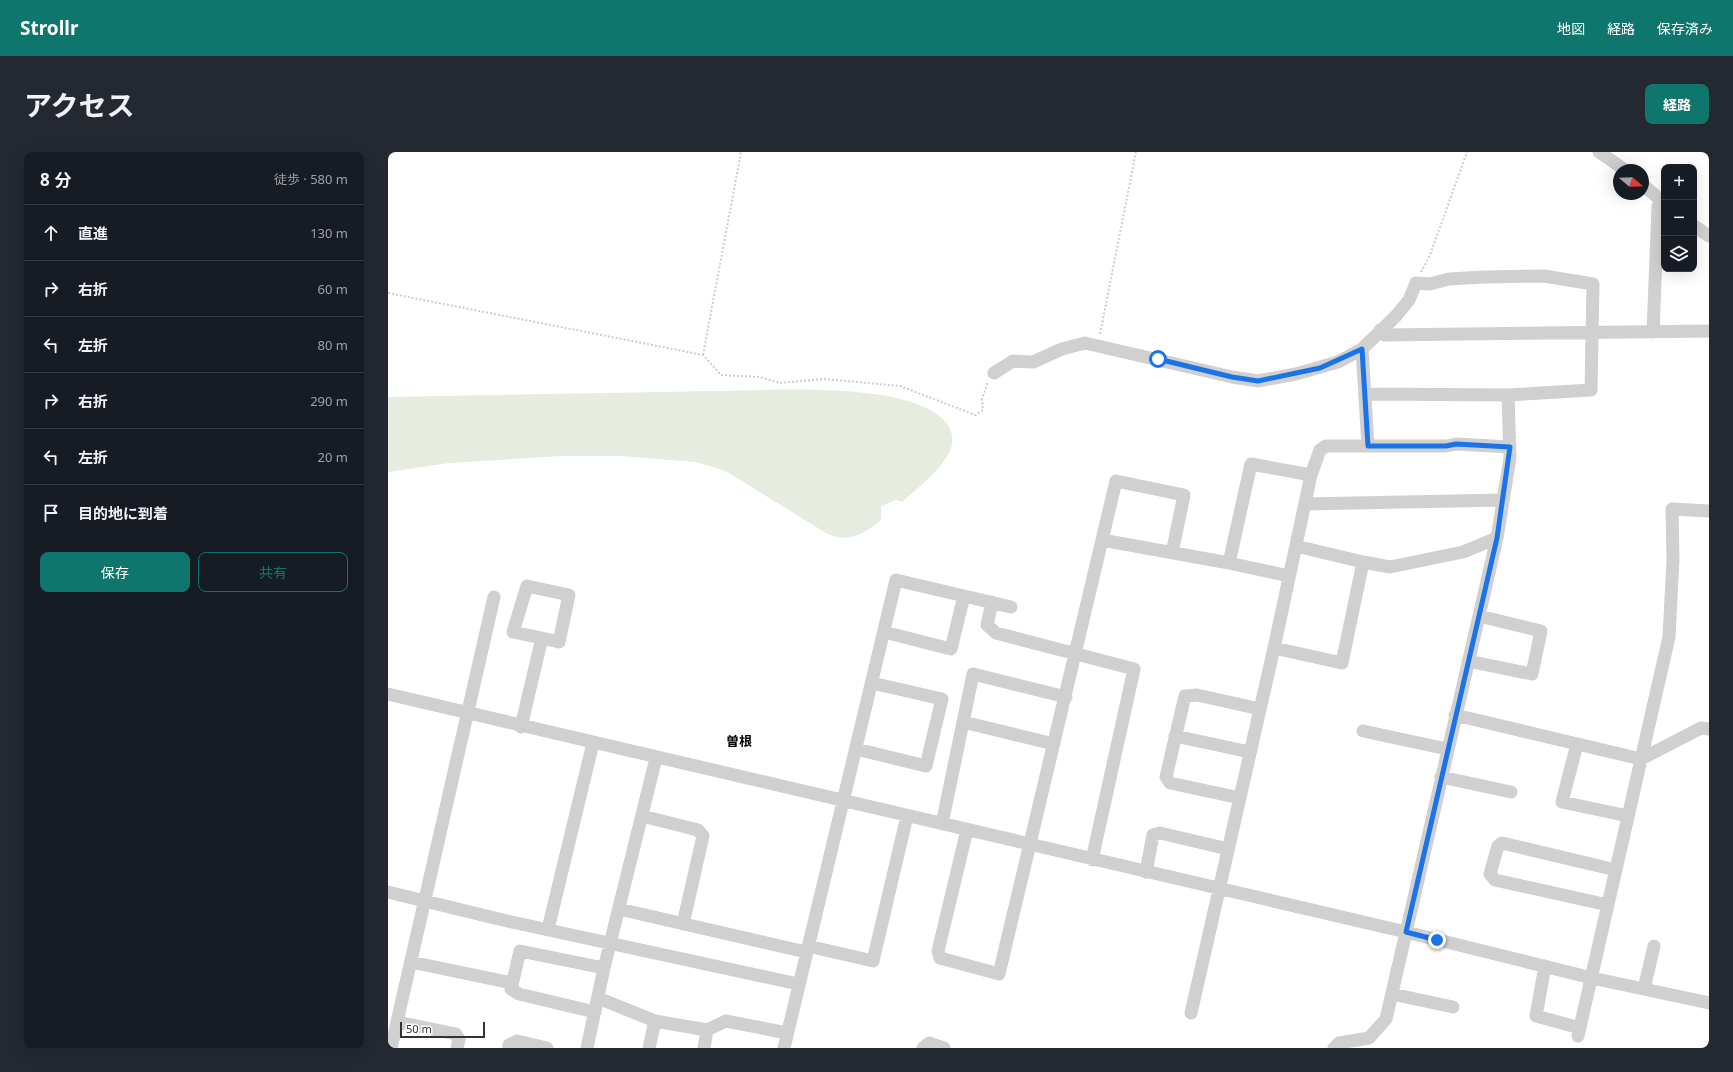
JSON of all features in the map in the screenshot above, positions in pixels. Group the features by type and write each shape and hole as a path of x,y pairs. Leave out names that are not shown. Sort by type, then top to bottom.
{"street":[{"path":"1599,152 1616,164"},
{"path":"1649,190 1661,200"},
{"path":"1653,332 1658,206 1661,204"},
{"path":"1697,228 1709,236"},
{"path":"994,373 1013,361 1033,362 1062,349 1085,343 1232,377 1258,381 1320,368 1362,349 1396,316 1416,283 1430,284 1449,279 1476,277 1544,276 1592,284 1593,334 1591,390 1508,395 1365,394"},
{"path":"1380,330 1384,334 1593,334 1709,331"},
{"path":"1362,349 1368,446"},
{"path":"1334,1048 1339,1044 1369,1038 1386,1019 1447,749 1497,538 1510,447 1508,395"},
{"path":"1190,1013 1274,648 1311,475 1320,450 1326,446 1446,446 1456,444 1510,447"},
{"path":"1229,563 1251,464 1311,475"},
{"path":"967,830 938,951 940,958 998,974 1066,697 1116,481 1184,495 1172,553"},
{"path":"1305,504 1503,500"},
{"path":"1544,966 1536,1016 1579,1032 1668,637 1673,559 1672,509 1709,511"},
{"path":"1296,546 1390,567 1463,552 1497,538"},
{"path":"1102,540 1229,563 1289,576"},
{"path":"1274,648 1342,663 1363,562"},
{"path":"784,1048 798,984 844,801 896,580 1011,607"},
{"path":"527,586 569,595 559,642 542,638 513,632 527,586"},
{"path":"884,632 951,649 964,596"},
{"path":"391,1048 469,715 494,598"},
{"path":"992,602 987,625 996,633 1134,669 1092,860"},
{"path":"1468,661 1532,674 1541,631 1478,616"},
{"path":"521,727 542,638"},
{"path":"942,824 973,674 1066,697"},
{"path":"856,749 926,766 942,699 872,683"},
{"path":"388,694 469,715 1406,932 1592,978 1709,1003"},
{"path":"1240,798 1170,783 1166,777 1175,736 1185,696 1197,695 1260,709"},
{"path":"1455,715 1640,759 1702,728 1709,729"},
{"path":"963,722 1054,744"},
{"path":"1363,731 1447,749"},
{"path":"1175,736 1250,752"},
{"path":"548,929 593,743"},
{"path":"1577,744 1562,802 1628,816"},
{"path":"587,1048 610,942 656,758"},
{"path":"1441,777 1511,792"},
{"path":"642,816 698,830 703,836 683,924"},
{"path":"619,909 683,924 873,961 908,816"},
{"path":"1146,872 1153,836 1160,833 1228,849"},
{"path":"1608,906 1495,880 1490,874 1498,846 1502,843 1616,870"},
{"path":"388,892 798,984"},
{"path":"1644,989 1654,946"},
{"path":"595,1012 518,994 511,989 512,983 520,951 604,968"},
{"path":"411,962 512,983"},
{"path":"1392,994 1453,1007"},
{"path":"598,998 655,1021 707,1030 726,1021 787,1033"},
{"path":"649,1048 655,1021"},
{"path":"397,1022 456,1034 459,1039 457,1048"},
{"path":"704,1048 707,1030"},
{"path":"509,1048 509,1045 517,1041 547,1048"},
{"path":"923,1048 929,1043 944,1048"}],"path":[{"path":"703,355 741,152"},
{"path":"1098,345 1136,152"},
{"path":"1416,283 1430,254 1467,152"},
{"path":"388,294 703,355 721,375 759,376 780,383 824,379 900,386 975,415 983,410 982,399 985,386 994,373"}],"shaded area":[{"path":"767,390 838,391 873,394 905,400 931,410 948,425 951,430 952,445 942,463 923,484 902,502 896,500 881,506 881,520 862,533 855,536 841,538 826,533 729,473 695,462 621,456 560,456 449,463 388,472 388,397"}],"district":[{"name":"曽根","path":"739,741"}],"route":[{"path":"1158,359 1232,377 1258,381 1320,368 1338,362 1362,349 1368,446 1403,447 1446,446 1456,444 1510,447 1510,458 1497,538 1406,932 1437,940"}]}
